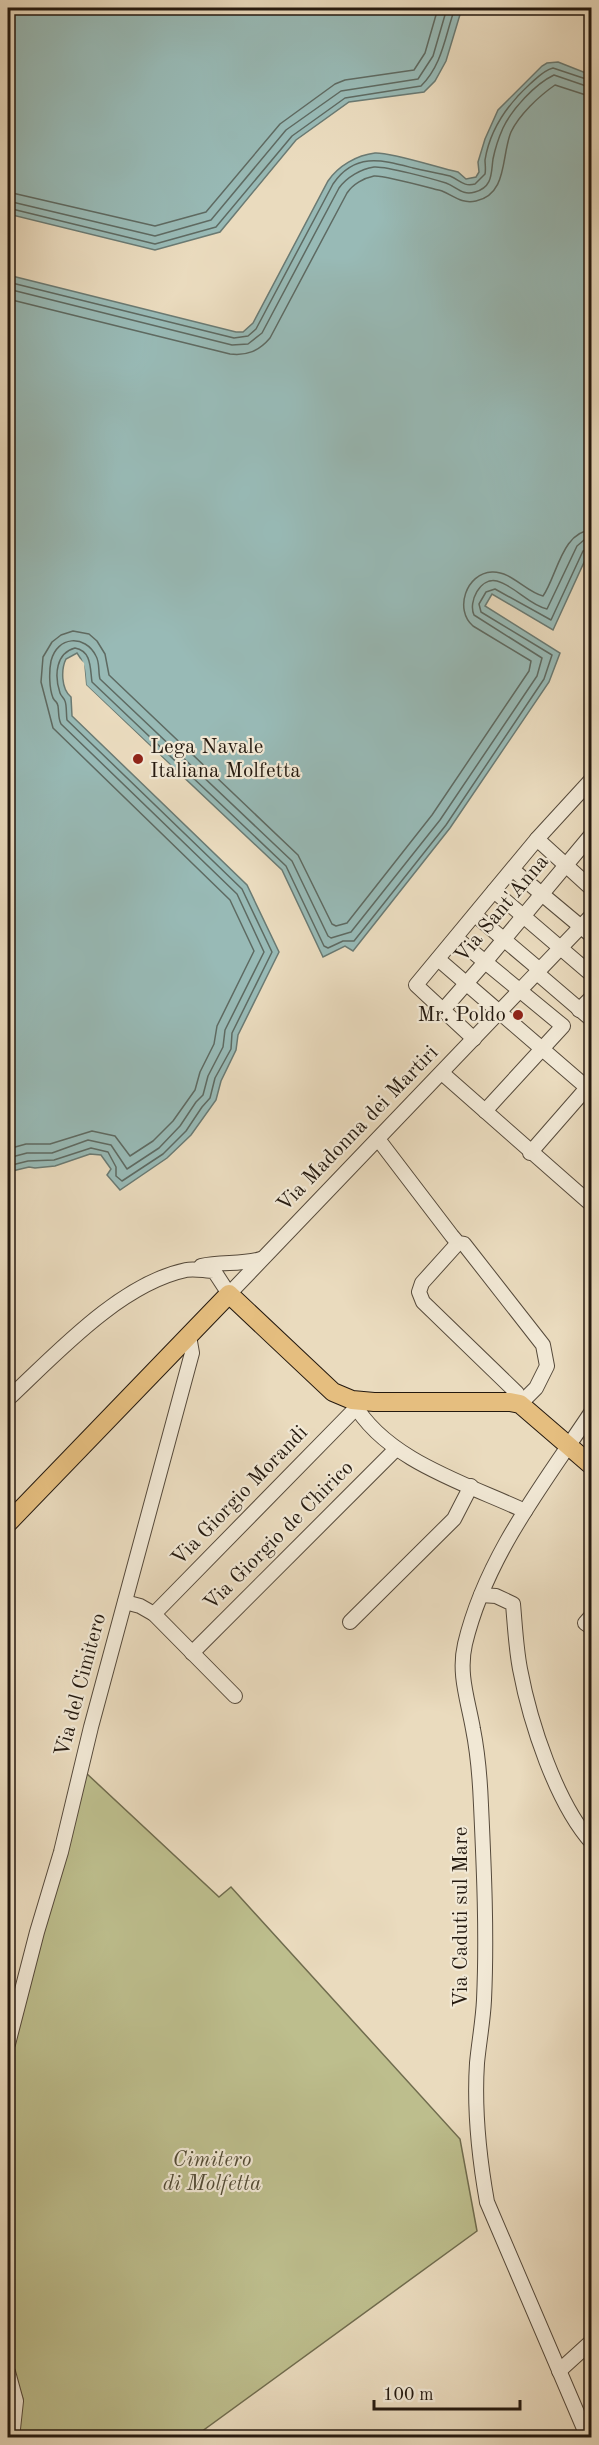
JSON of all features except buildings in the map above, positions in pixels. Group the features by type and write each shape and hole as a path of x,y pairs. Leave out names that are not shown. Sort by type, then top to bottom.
{"main road":[{"path":"8,1523 235,1288 333,1392 354,1404 374,1402 510,1402 520,1404 591,1466"}],"street":[{"path":"474,1038 416,985 537,839 590,783"},
{"path":"537,839 591,889"},
{"name":"Via Sant'Anna","path":"443,1010 566,865 590,840"},
{"path":"513,870 591,936"},
{"path":"494,891 591,975"},
{"path":"475,915 591,1020"},
{"name":"Via Madonna dei Martiri","path":"235,1288 591,915"},
{"path":"456,938 563,1026 485,1111"},
{"path":"438,959 542,1049 590,1087 530,1153"},
{"path":"579,1010 591,997"},
{"path":"442,1072 530,1153 591,1205"},
{"path":"378,1139 458,1243 464,1244 543,1345 547,1366 536,1388 520,1404 517,1394 423,1302 419,1292 422,1283 458,1243"},
{"path":"8,1399 128,1293 187,1270 213,1263 246,1263 262,1258"},
{"path":"213,1263 231,1269 235,1288"},
{"path":"187,1270 214,1271 235,1288"},
{"name":"Via del Cimitero","path":"8,2044 61,1852 91,1727 192,1353 189,1336"},
{"path":"354,1404 376,1434 396,1449 434,1470 525,1511"},
{"name":"Via Giorgio Morandi","path":"154,1614 354,1404"},
{"name":"Via Caduti sul Mare","path":"588,2438 487,2202 481,2170 477,2064 484,1981 481,1804 476,1746 464,1694 462,1674 464,1646 498,1554 591,1411"},
{"name":"Via Giorgio de Chirico","path":"192,1653 396,1449"},
{"path":"350,1622 454,1519 471,1486"},
{"path":"481,1595 496,1596 513,1604 520,1669 537,1735 564,1802 591,1843"},
{"path":"125,1602 140,1606 154,1614 235,1696"},
{"path":"591,1615 585,1623 591,1628"},
{"path":"559,2371 591,2341"},
{"path":"8,2372 16,2401 12,2438"}],"green space":[{"name":"Cimitero di Molfetta","path":"85,1772 219,1897 231,1887 460,2139 477,2231 194,2437 20,2437 19,2412 23,2399 8,2357 8,2061"}],"water":[{"path":"8,8 462,8 446,61 435,81 424,92 349,102 296,140 220,232 155,250 8,214"},
{"path":"558,62 591,75 591,547 553,630 492,594 485,606 560,653 549,682 450,828 353,951 345,946 323,957 282,870 86,685 85,671 77,653 66,659 63,679 65,689 71,697 72,716 247,885 279,952 238,1035 236,1050 221,1081 216,1100 191,1135 167,1158 120,1190 107,1175 111,1169 101,1155 90,1154 55,1166 29,1167 8,1172 8,275 243,332 253,323 328,181 337,171 355,159 368,154 382,153 458,172 466,179 476,177 485,139 498,110 542,66"}],"pier":[{"path":"77,659 84,663 86,685 170,765 169,767 83,686 82,664"}],"place":[{"name":"Lega Navale Italiana Molfetta","path":"138,759"},
{"name":"Mr. Poldo","path":"518,1015"}]}
